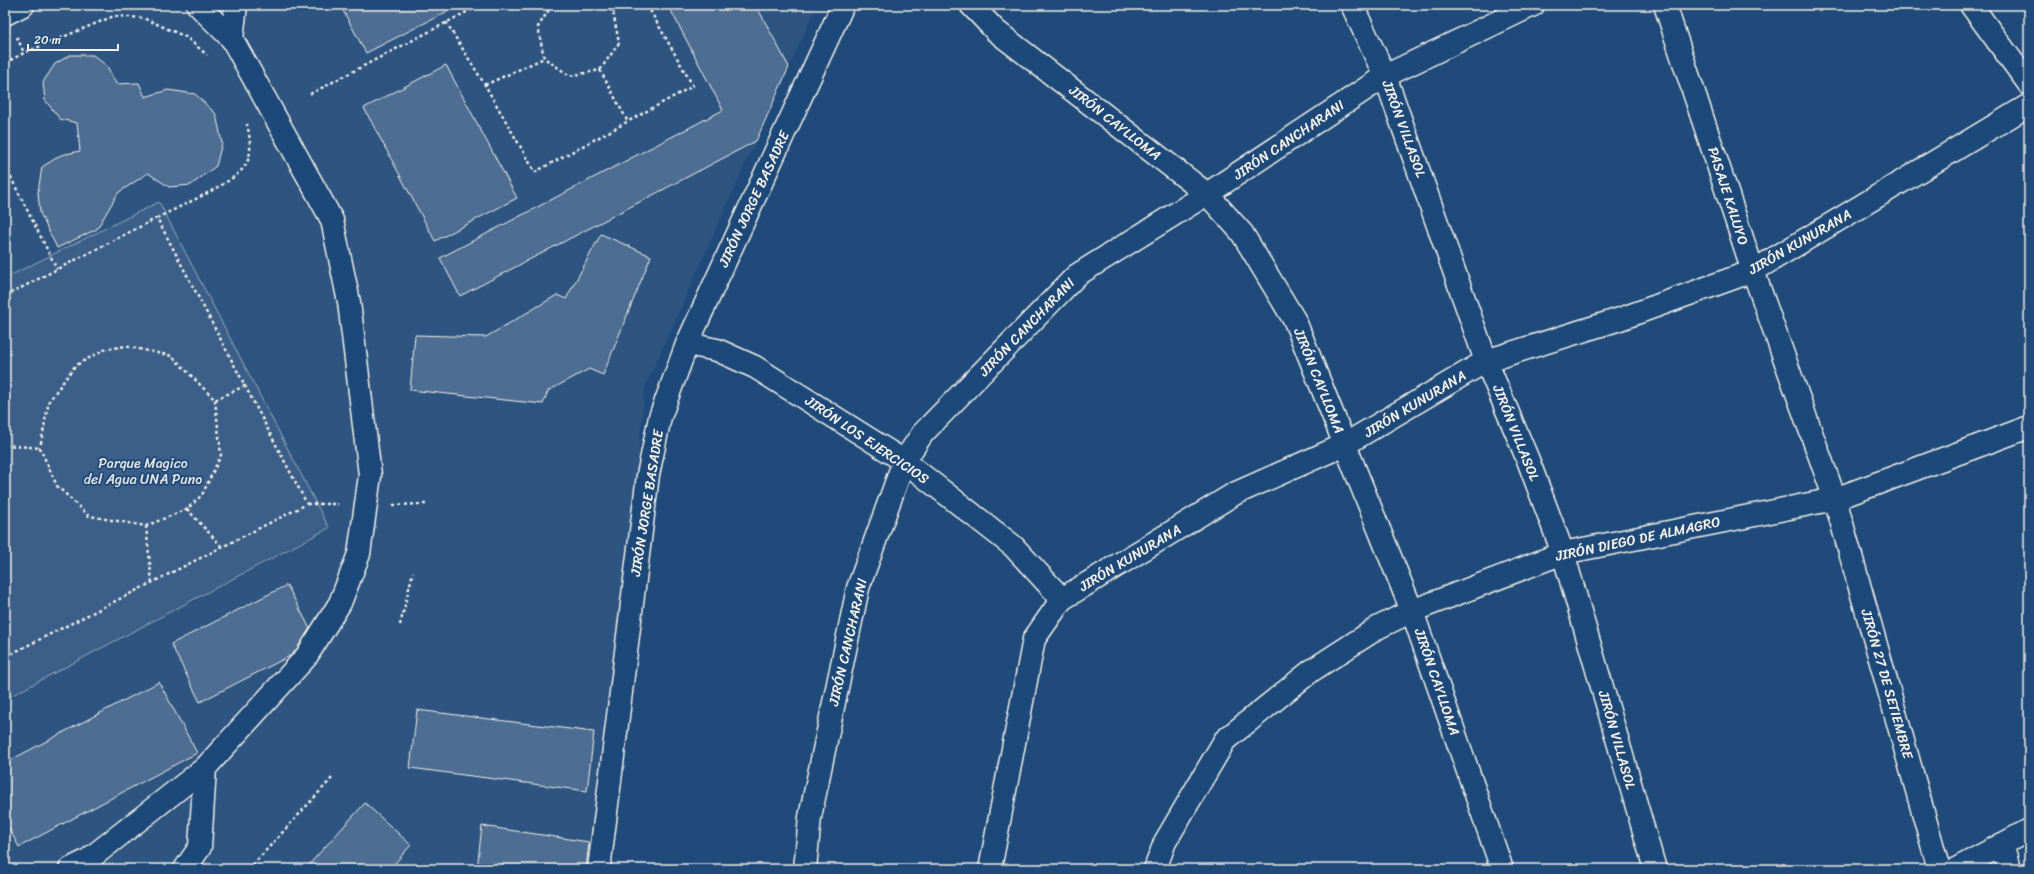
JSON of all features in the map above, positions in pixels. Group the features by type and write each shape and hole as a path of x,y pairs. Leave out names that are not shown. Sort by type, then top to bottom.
{"street":[{"path":"5,14 23,5"},
{"path":"70,869 88,860 205,768 306,657 340,602 359,554 370,475 349,302 332,220 232,39 198,5"},
{"path":"232,39 236,5"},
{"name":"JIRÓN JORGE BASADRE","path":"599,869 648,475 660,417 687,344 843,5"},
{"name":"JIRÓN CAYLLOMA","path":"971,5 996,31 1207,194 1242,233 1295,322 1412,611 1502,869"},
{"name":"JIRÓN VILLASOL","path":"1352,5 1385,76 1486,362 1528,460 1563,552 1655,869"},
{"name":"JIRÓN CANCHARANI","path":"805,869 810,817 858,588 904,461 923,433 1077,275 1207,194 1385,76 1533,5"},
{"name":"PASAJE KALUYO","path":"1665,5 1753,271 1835,498"},
{"path":"1971,5 2029,84"},
{"name":"JIRÓN KUNURANA","path":"990,869 1034,638 1062,599 1234,494 1344,445 1486,362 1620,319 1753,271 2029,105"},
{"name":"JIRÓN LOS EJERCICIOS","path":"687,344 717,350 755,367 904,461 1013,546 1062,599"},
{"name":"JIRÓN DIEGO DE ALMAGRO","path":"1155,869 1165,842 1225,740 1311,671 1378,627 1412,611 1563,552 1835,498 2029,427"},
{"name":"JIRÓN 27 DE SETIEMBRE","path":"1835,498 1938,869"},
{"path":"185,869 200,847 205,768"},
{"path":"1956,869 2029,830"},
{"path":"2002,844 2009,869"}],"path":[{"path":"310,94 480,5"},
{"path":"552,5 538,27 544,58 570,76 600,70 619,43 613,12 605,5"},
{"path":"613,12 624,5"},
{"path":"446,22 485,85 535,172 693,86 647,5"},
{"path":"5,64 24,53 114,16 143,18 186,37 212,59"},
{"path":"485,85 544,58"},
{"path":"600,70 628,122"},
{"path":"5,296 224,184 245,166 251,143 246,119"},
{"path":"5,166 57,269"},
{"path":"5,658 307,504 246,385 157,218"},
{"path":"125,346 172,356 215,400 221,455 202,496 187,509 146,526 89,516 57,486 40,448 49,400 75,366 103,350 125,346"},
{"path":"215,400 246,385"},
{"path":"5,446 40,448"},
{"path":"187,509 222,547"},
{"path":"146,526 152,583"},
{"path":"400,625 413,572"},
{"path":"250,869 333,777"}],"shaded area":[{"path":"5,5 817,5 645,387 637,470 586,869 5,869"}],"green space":[{"name":"Parque Magico del Agua UNA Puno","path":"159,202 329,528 5,699 5,278"}],"building":[{"path":"340,5 460,5 366,53"},
{"path":"668,5 756,5 789,67 756,141 460,296 440,258 723,110"},
{"path":"70,55 93,55 107,66 116,84 139,83 145,97 168,90 195,94 216,114 222,143 216,166 191,185 169,187 148,173 118,193 97,229 57,248 40,213 38,192 42,167 61,155 80,151 77,123 60,119 45,100 43,82 55,64"},
{"path":"446,65 517,198 435,241 364,108"},
{"path":"601,234 651,256 603,375 589,369 548,391 543,404 410,390 415,335 486,337 557,295 566,299"},
{"path":"287,585 317,642 200,702 171,644"},
{"path":"159,682 197,753 19,847 5,821 5,763"},
{"path":"417,710 594,732 587,791 410,768"},
{"path":"365,803 411,845 390,869 305,869"},
{"path":"482,826 589,842 586,869 477,869"}]}
